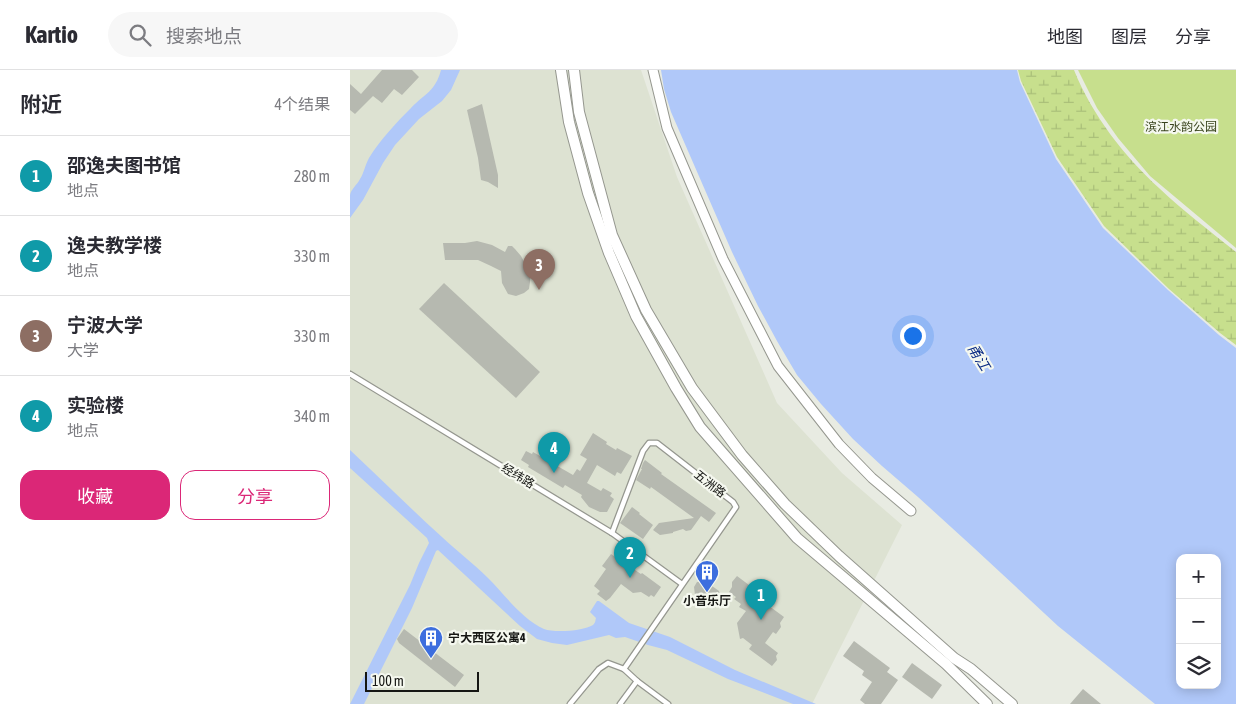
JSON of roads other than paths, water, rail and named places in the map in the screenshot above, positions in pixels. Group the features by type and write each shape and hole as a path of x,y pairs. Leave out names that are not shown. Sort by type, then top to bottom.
{"street":[{"path":"561,70 570,122 586,184 609,253 636,316 700,427 797,538 946,664 988,704"},
{"path":"574,70 579,112 612,235 646,310 692,388 742,454 785,504 839,556 954,658 971,669 1012,704"},
{"path":"653,70 666,128 723,259 778,366 839,444 872,478 911,511"}],"lane":[{"name":"经纬路","path":"350,374 612,533 682,584"},
{"name":"五洲路","path":"612,533 643,451 649,444 657,443 733,502 736,507 624,669"},
{"path":"570,704 600,669 608,663 624,669 668,704"},
{"path":"620,704 637,681"}],"water":[{"path":"441,70 460,70 451,90 442,101 419,119 395,145 363,200 350,218 350,195 361,177 369,158 394,126 433,88"},
{"name":"甬江","path":"661,70 1017,70 1020,82 1056,159 1103,228 1168,290 1236,348 1236,704 1155,704 1058,626 853,439 797,375 777,341 732,252 671,112"},
{"path":"350,450 482,573 521,613 536,625 555,631 589,627 594,624 596,618 590,612 597,601 599,601 629,623 670,637 735,670 816,704 793,704 728,679 667,650 625,637 616,638 609,635 567,645 537,639 520,626 438,550 412,608 364,704 350,704 429,543 427,538 350,468"}],"place":[{"name":"宁波大学","path":"539,290"},
{"name":"实验楼","path":"554,473"},
{"name":"逸夫教学楼","path":"630,578"},
{"name":"小音乐厅","path":"707,593"},
{"name":"邵逸夫图书馆","path":"761,620"},
{"name":"宁大西区公寓4","path":"431,659"}],"park label":[{"name":"滨江水韵公园","path":"1181,127"}]}
